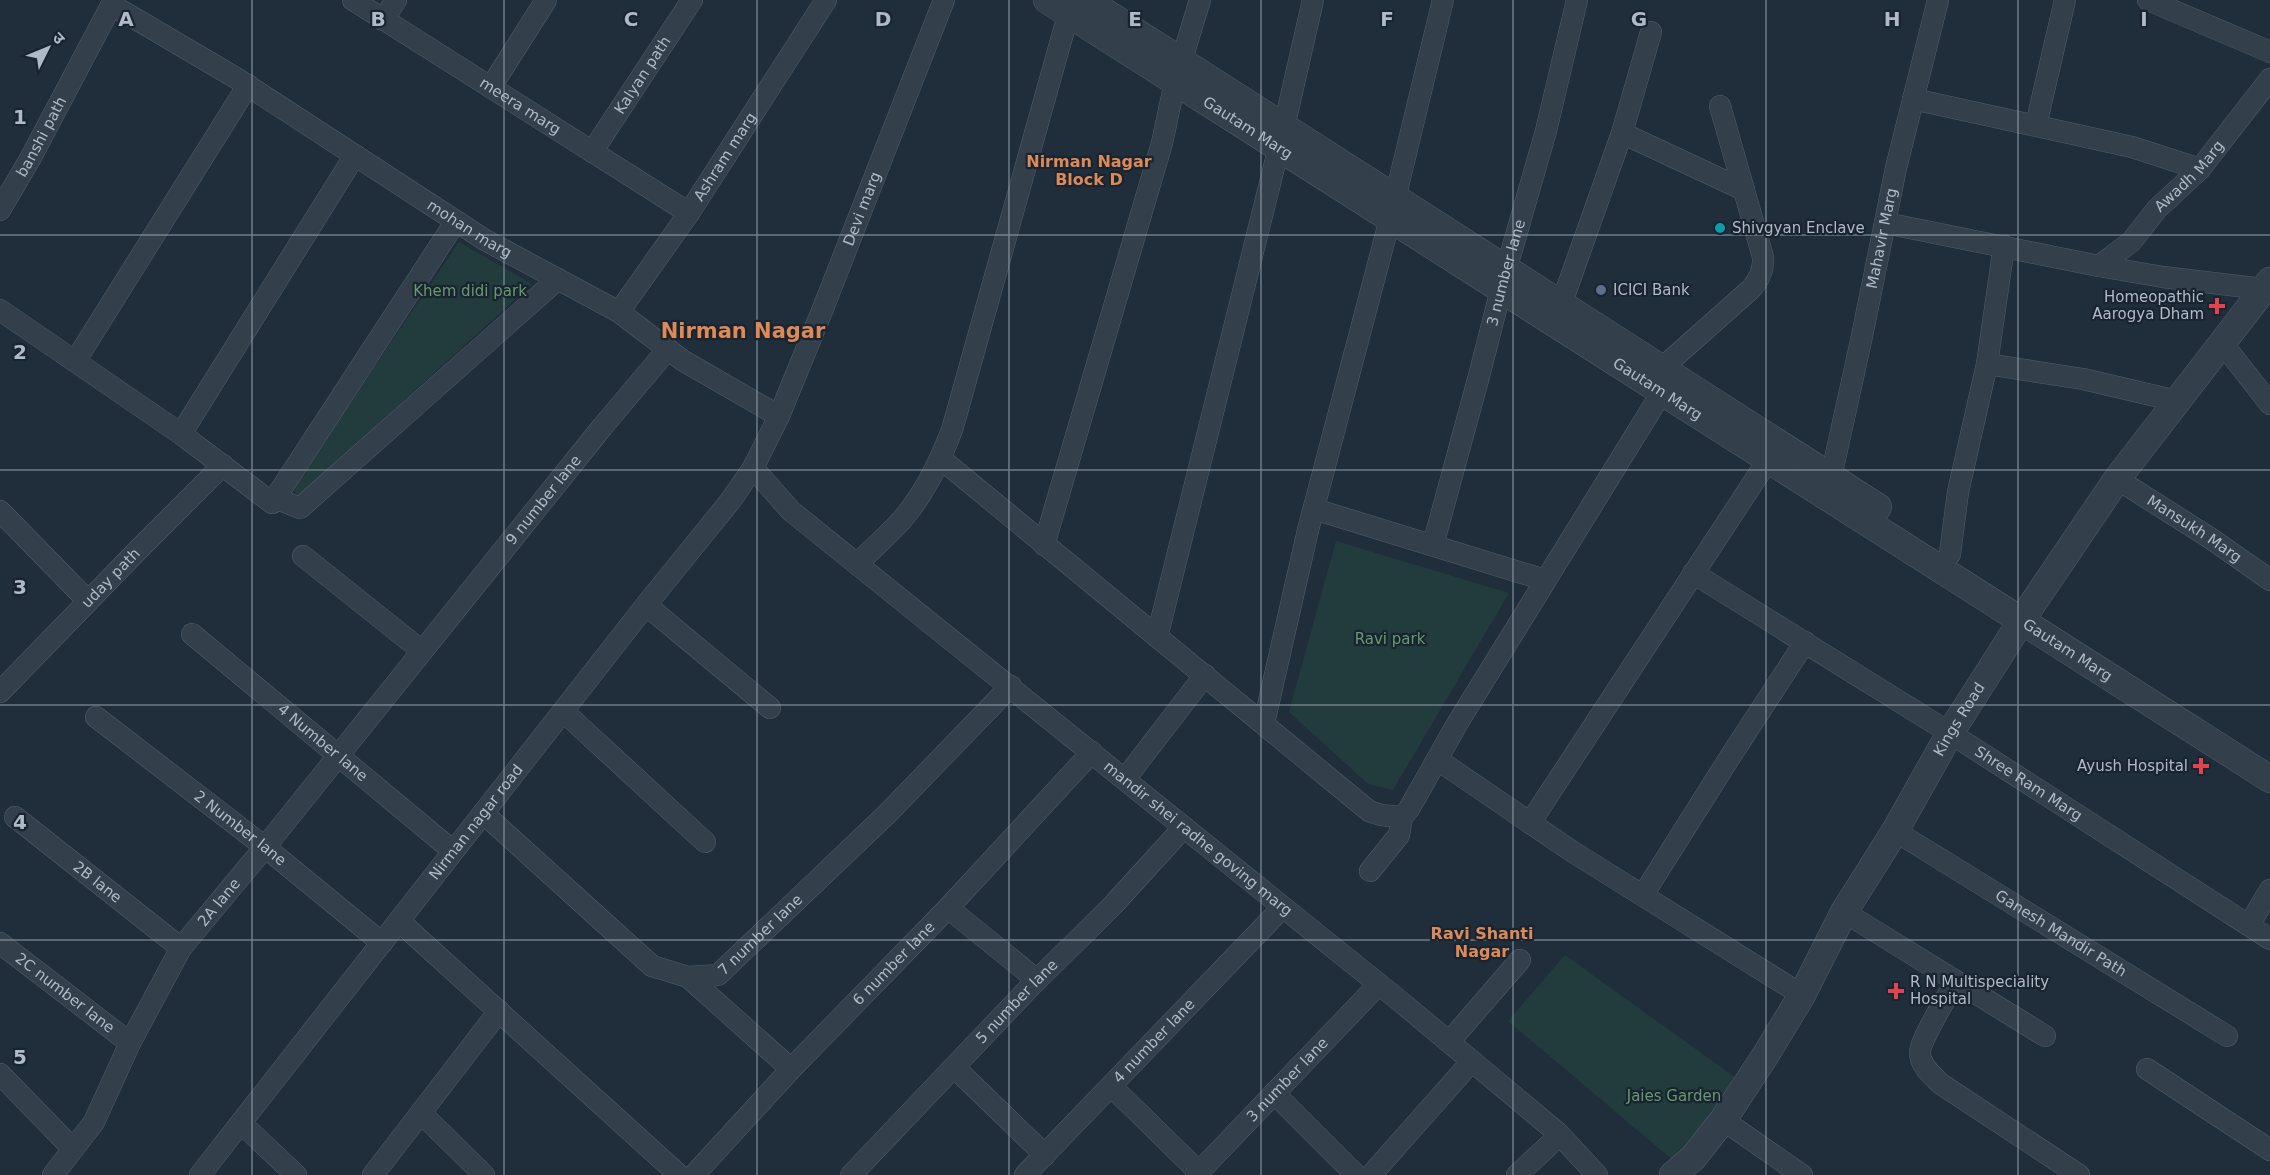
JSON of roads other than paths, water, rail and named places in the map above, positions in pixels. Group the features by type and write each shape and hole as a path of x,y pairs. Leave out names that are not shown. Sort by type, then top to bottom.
{"street":[{"name":"meera marg","path":"352,0 689,213"},
{"path":"383,20 396,0"},
{"path":"491,87 546,0"},
{"name":"Kalyan path","path":"592,152 692,0"},
{"name":"Ashram marg","path":"619,312 689,213 826,0"},
{"name":"Devi marg","path":"779,416 944,0"},
{"path":"1044,545 1162,143 1178,72 1200,0"},
{"path":"1157,637 1224,374 1313,0"},
{"path":"1264,723 1314,509 1392,209 1443,0"},
{"name":"3 number lane","path":"1433,545 1546,131 1577,0"},
{"name":"Mahavir Marg","path":"1831,477 1885,223 1938,0"},
{"path":"2036,125 2065,0"},
{"path":"2148,0 2270,52"},
{"name":"mohan marg","path":"113,2 248,85 485,240 619,312 682,360 779,416"},
{"name":"banshi path","path":"0,210 30,159 113,2"},
{"path":"857,564 900,521 926,486 941,459 952,430 981,332 1068,3"},
{"name":"Gautam Marg","path":"1068,3 1662,381 1768,459 2027,614 2270,779"},
{"path":"1561,305 1622,133 1651,32"},
{"name":"Awadh Marg","path":"2099,266 2131,242 2157,209 2200,169 2270,79"},
{"path":"76,360 248,85"},
{"path":"1913,99 2132,147 2200,169"},
{"path":"1370,871 1399,835 1402,817 1409,809 1457,724 1662,381 1757,282 1764,260 1720,106"},
{"path":"1622,133 1744,190"},
{"path":"182,434 355,154"},
{"path":"0,310 182,434 272,503 456,221"},
{"path":"1885,223 2163,277 2266,285"},
{"path":"1950,554 1958,492 1986,364 2004,246"},
{"path":"275,498 300,508 558,279"},
{"path":"1504,280 1561,305 1662,381 1831,477 1950,554 2027,614 2270,760"},
{"name":"Kings Road","path":"1674,1175 1693,1158 1723,1120 1765,1056 1802,994 1844,912 1895,831 1950,733 2116,479 2266,285"},
{"path":"2222,343 2270,404"},
{"name":"9 number lane","path":"422,651 668,349"},
{"path":"1986,364 2083,379 2178,401"},
{"path":"753,468 779,416"},
{"path":"941,459 1370,811 1402,817"},
{"path":"1530,823 1768,459"},
{"name":"uday path","path":"0,692 223,465"},
{"name":"mandir shei radhe goving marg","path":"753,468 791,511 1379,984 1560,1135 1598,1175"},
{"name":"Nirman nagar road","path":"200,1175 646,605 731,500 753,468"},
{"name":"Mansukh Marg","path":"2116,479 2210,538 2270,580"},
{"path":"1314,509 1545,580"},
{"path":"0,511 88,601"},
{"path":"303,556 422,651"},
{"name":"Shree Ram Marg","path":"1693,573 1950,733 2270,939"},
{"path":"646,605 770,708"},
{"name":"4 Number lane","path":"192,634 453,851"},
{"path":"1643,895 1805,642"},
{"name":"2A lane","path":"53,1175 94,1122 130,1043 181,948 422,651"},
{"path":"1125,779 1205,675"},
{"name":"7 number lane","path":"483,813 652,966 688,977 718,975 887,814 1011,686"},
{"path":"564,712 705,842"},
{"name":"2 Number lane","path":"96,717 265,847 382,943"},
{"name":"6 number lane","path":"694,1175 791,1069 948,908 1092,752"},
{"path":"1438,760 1572,852 1802,994"},
{"name":"2B lane","path":"15,817 181,948"},
{"name":"5 number lane","path":"851,1175 1037,980 1113,905 1184,827"},
{"name":"Ganesh Mandir Path","path":"1895,831 2227,1036"},
{"path":"2249,925 2270,890"},
{"path":"948,908 1037,980"},
{"name":"4 number lane","path":"1026,1175 1282,908"},
{"path":"1844,912 2045,1036"},
{"path":"399,921 679,1175"},
{"name":"2C number lane","path":"0,943 130,1043"},
{"path":"1449,1042 1520,960"},
{"path":"688,977 791,1069"},
{"path":"1956,981 1926,1036 1920,1053 1925,1069 1941,1084 2079,1175"},
{"name":"3 number lane","path":"1198,1173 1379,984"},
{"path":"373,1175 499,1011"},
{"path":"1371,1175 1472,1061"},
{"path":"954,1067 1045,1155"},
{"path":"2147,1069 2270,1150"},
{"path":"0,1074 73,1149"},
{"path":"1111,1086 1198,1173"},
{"path":"1274,1093 1356,1175"},
{"path":"421,1113 484,1175"},
{"path":"1723,1120 1802,1175"},
{"path":"241,1123 296,1175"},
{"path":"1517,1175 1560,1135"}],"place":[{"name":"Shivgyan Enclave","path":"1720,228"},
{"name":"ICICI Bank","path":"1601,290"},
{"name":"Homeopathic Aarogya Dham","path":"2217,306"},
{"name":"Ayush Hospital","path":"2201,766"},
{"name":"R N Multispeciality Hospital","path":"1896,991"}],"district":[{"name":"Nirman Nagar Block D","path":"1089,170"},
{"name":"Nirman Nagar","path":"743,331"},
{"name":"Ravi Shanti Nagar","path":"1482,942"}],"park label":[{"name":"Khem didi park","path":"470,291"},
{"name":"Ravi park","path":"1390,639"},
{"name":"Jaies Garden","path":"1674,1096"}]}
